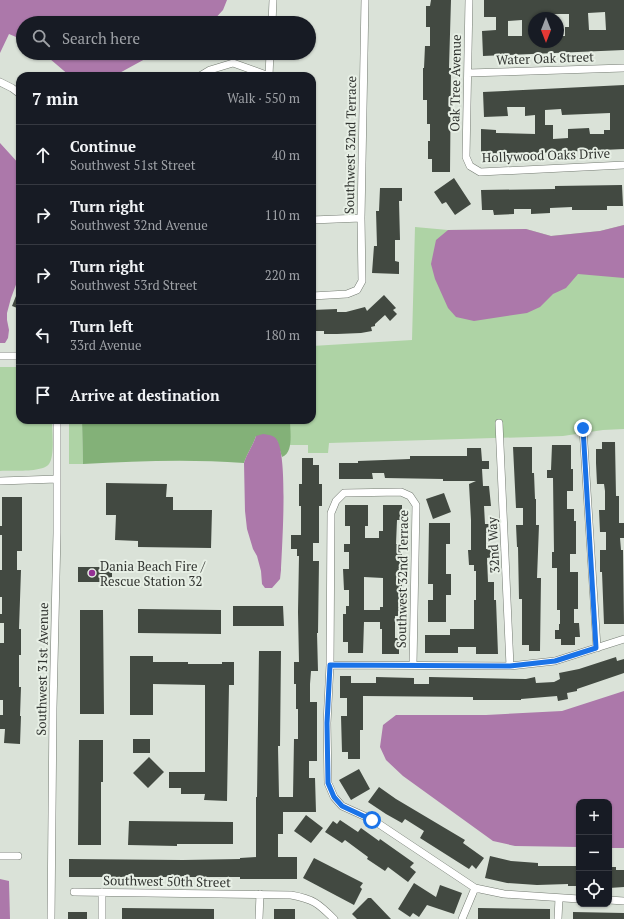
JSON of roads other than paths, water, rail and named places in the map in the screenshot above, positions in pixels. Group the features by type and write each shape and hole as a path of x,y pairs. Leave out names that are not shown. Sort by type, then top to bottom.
{"street":[{"path":"272,16 273,0"},
{"name":"Southwest 32nd Terrace","path":"316,296 347,294 357,290 362,281 361,218 364,0"},
{"name":"Oak Tree Avenue","path":"469,0 466,157 470,166"},
{"path":"269,72 270,60"},
{"path":"207,72 233,63 258,72"},
{"name":"Water Oak Street","path":"468,73 624,68"},
{"path":"0,82 16,91"},
{"name":"Hollywood Oaks Drive","path":"470,166 480,172 624,165"},
{"path":"316,220 361,218"},
{"path":"0,356 16,356"},
{"name":"Southwest 31st Avenue","path":"51,919 58,479 57,424"},
{"name":"32nd Way","path":"499,424 510,666"},
{"path":"583,428 596,648"},
{"path":"0,481 58,479"},
{"name":"Southwest 32nd Terrace","path":"330,665 331,513 336,500 344,493 401,492 410,496 416,505 413,665"},
{"path":"576,899 504,894 475,888 372,820 342,806 334,797 328,783 327,723 330,665 510,666 555,661 624,639"},
{"path":"0,856 18,856"},
{"path":"462,919 475,888"},
{"name":"Southwest 50th Street","path":"74,892 260,894"},
{"path":"102,892 102,919"},
{"path":"259,919 260,894 291,895 309,898 322,907 334,919"},
{"path":"558,919 559,898"},
{"path":"612,900 624,901"}],"place":[{"name":"Dania Beach Fire / Rescue Station 32","path":"92,573"}]}
